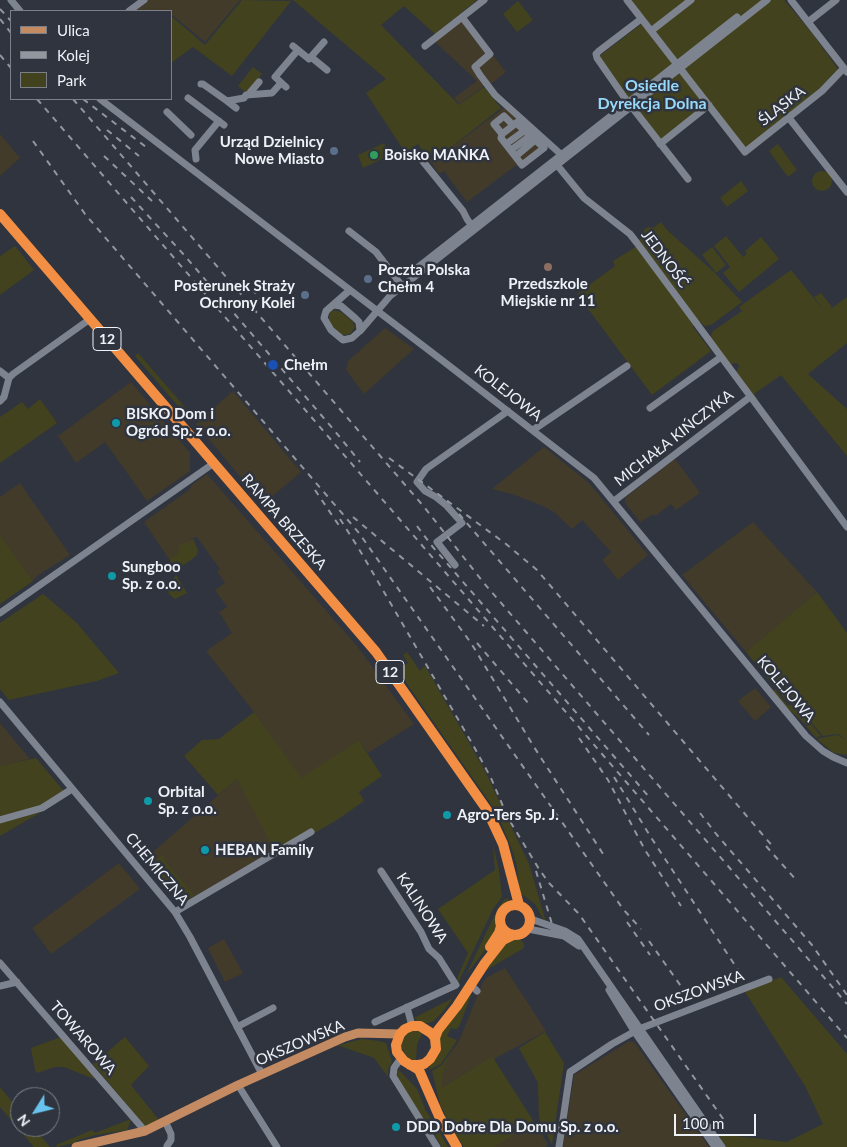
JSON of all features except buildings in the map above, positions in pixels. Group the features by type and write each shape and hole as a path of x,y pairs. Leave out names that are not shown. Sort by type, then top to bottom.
{"highway":[{"name":"RAMPA BRZESKA","path":"0,214 345,614 388,668 487,810 503,844 511,872 510,900 514,906"},
{"path":"431,1096 427,1068 436,1050 435,1038 438,1030 457,1006 484,963 505,938 520,935 530,924 527,910 514,906"},
{"name":"12","path":"426,1029 433,1025 450,1005 472,970 497,938 501,914 514,906"},
{"path":"500,926 513,936"},
{"path":"435,1038 426,1029 420,1026 412,1026 400,1034 396,1044 397,1052 403,1062 419,1070 439,1116 457,1147"},
{"path":"403,1062 418,1065 424,1064 430,1059"}],"main road":[{"name":"OKSZOWSKA","path":"76,1147 145,1131 238,1085 345,1037 358,1034 400,1034"},
{"name":"OKSZOWSKA","path":"375,1034 396,1044"}],"street":[{"path":"11,0 19,10"},
{"path":"130,10 144,0"},
{"path":"425,46 484,0"},
{"path":"627,0 709,105 660,144"},
{"path":"651,31 691,0"},
{"path":"473,228 630,105 759,0"},
{"path":"678,66 767,0"},
{"path":"791,0 845,70"},
{"path":"808,22 836,0"},
{"path":"462,17 490,54 475,67 517,123 544,148 522,165 501,138 502,134 494,124 504,116 517,123 563,157"},
{"path":"641,19 596,54 597,58 630,105 688,179"},
{"path":"248,94 272,93 284,85 274,77 295,48 309,59 324,42"},
{"path":"311,56 327,70"},
{"name":"ŚLĄSKA","path":"709,105 745,152 822,91 845,70"},
{"path":"227,102 244,98 259,82"},
{"path":"201,84 236,108"},
{"path":"188,98 222,123 195,150 196,159"},
{"name":"KOLEJOWA","path":"101,100 534,430 594,478 806,736 833,757 847,763"},
{"path":"167,112 191,135"},
{"path":"789,118 847,192"},
{"path":"502,134 517,123"},
{"path":"511,150 530,136"},
{"path":"511,150 530,136"},
{"path":"417,154 463,211 473,228"},
{"path":"350,290 324,314 328,326 334,334 343,340 348,340 360,331 376,309 400,284 556,165 563,157"},
{"name":"JEDNOŚĆ","path":"556,165 584,198 630,234 847,527"},
{"path":"349,231 376,252 400,284"},
{"path":"334,305 341,306 356,318 359,322 360,331"},
{"path":"0,401 4,397 9,378 90,319"},
{"path":"650,408 720,357"},
{"path":"534,430 627,366"},
{"path":"0,371 9,378"},
{"name":"MICHAŁA KIŃCZYKA","path":"614,501 750,397"},
{"path":"455,564 437,542 462,523 446,505 425,491 417,482 426,469 508,411"},
{"path":"0,613 214,463"},
{"name":"CHEMICZNA","path":"0,702 175,912 262,1074"},
{"path":"833,757 847,756"},
{"path":"0,820 42,808 72,789"},
{"path":"175,912 311,832"},
{"name":"KALINOWA","path":"381,871 421,932 429,949 439,958 456,985 407,1007"},
{"path":"530,924 561,935 578,945 715,1147"},
{"name":"TOWAROWA","path":"0,963 145,1131"},
{"name":"OKSZOWSKA","path":"559,1147 570,1072 636,1030 769,979"},
{"path":"0,986 17,982"},
{"path":"375,1022 407,1007 412,1026"},
{"path":"237,1026 273,1008"},
{"path":"636,1030 722,1147"},
{"path":"403,1062 392,1072 393,1076 437,1147"},
{"path":"238,1085 278,1147"},
{"path":"165,1121 171,1134 168,1146"}],"shaded area":[{"path":"142,0 240,0 205,42 172,15 172,10 129,10"},
{"path":"461,14 506,72 486,88 484,86 460,104 454,98 477,81 431,38"},
{"path":"505,107 546,147 522,166 515,166 467,202 444,171 439,174 429,159 433,156 436,159"},
{"path":"0,134 20,158 0,176"},
{"path":"385,328 414,349 364,394 346,370 348,361"},
{"path":"131,382 190,453 190,471 147,501 105,442 76,463 58,436"},
{"path":"233,391 301,472 263,504 196,424"},
{"path":"544,447 589,483 648,555 618,580 602,560 611,552 582,520 572,529 554,512 543,506 515,495 492,489"},
{"path":"675,459 700,493 676,510 671,504 655,516 654,514 640,522 625,503 625,498"},
{"path":"207,474 357,646 414,724 368,753 359,740 301,779 254,712 206,651 232,633 219,612 227,607 215,590 225,583 217,571 220,569 197,537 179,548 177,554 169,559 144,522 189,490 192,485"},
{"path":"20,483 70,555 37,576 33,581 0,535 0,497"},
{"path":"753,522 817,592 746,652 682,575"},
{"path":"755,688 771,707 755,721 738,701"},
{"path":"0,723 30,759 0,766"},
{"path":"237,779 276,851 182,905 146,858"},
{"path":"119,863 140,889 51,954 32,928"},
{"path":"224,939 243,973 225,982 208,948"},
{"path":"505,968 546,1031 494,1059 492,1056 442,1088 442,1078 447,1060 459,1041 483,982 486,978"},
{"path":"628,1042 634,1042 709,1147 563,1147 574,1075"},
{"path":"534,1122 548,1144 545,1147 495,1147"}],"green space":[{"path":"242,0 291,1 232,76 193,47 172,62 172,17 205,45"},
{"path":"293,0 477,0 435,34 404,6 381,25 459,105 484,87 501,108 436,159 433,156 429,159 418,144 405,152 366,93 386,79"},
{"path":"628,0 784,0 812,33 838,69 820,88 745,152 709,105 660,144 597,58 644,22"},
{"path":"518,1 533,20 517,32 503,14"},
{"path":"253,67 262,74 246,93 238,86"},
{"name":"Boisko MAŃKA","path":"384,143 390,155 363,168 358,155"},
{"path":"778,144 797,170 788,177 769,151"},
{"path":"818,171 826,171 832,177 832,185 826,191 818,191 812,185 812,177"},
{"path":"741,181 748,191 727,207 720,198"},
{"path":"661,222 667,230 714,272 742,302 711,325 704,326 699,322 639,240 645,229 648,227 653,228"},
{"path":"726,236 743,257 747,254 745,251 761,237 779,259 739,292 723,273 730,267 714,246"},
{"path":"636,245 711,351 652,395 577,294 615,266 613,261"},
{"path":"15,246 34,270 0,295 0,256"},
{"path":"712,247 726,265 716,273 702,255"},
{"path":"791,270 825,312 814,297 821,293 832,307 829,310 847,297 847,343 808,374 847,409 847,456 781,375 754,394 758,399 756,400 735,371 737,371 739,366 737,363 730,365 710,337 713,331 742,311 739,307"},
{"path":"334,310 341,312 353,322 355,327 351,333 341,335 329,322 329,313"},
{"path":"138,353 191,414 189,418 135,356"},
{"path":"40,399 57,423 0,463 0,417 22,402 28,409"},
{"path":"0,535 33,581 0,604"},
{"path":"193,539 198,550 197,554 176,570 169,559 177,554 180,545 189,543"},
{"path":"176,575 187,593 175,599 169,594 167,588"},
{"path":"817,592 847,633 847,755 834,753 818,740 819,738 838,735 846,740 839,734 823,736 795,704 788,703 746,652"},
{"path":"43,594 76,622 119,673 97,681 9,700 0,689 0,623"},
{"path":"407,652 420,671 425,666 484,769 529,864 546,922 535,904 520,893 513,852 493,807 399,670 408,663 403,655"},
{"path":"775,689 787,705 795,705 821,736 816,738 801,720 787,708 773,691"},
{"path":"254,712 301,778 359,740 382,776 359,792 364,801 337,820 277,855 237,779 218,795 184,756 202,740 219,739"},
{"path":"36,758 67,795 0,836 0,766"},
{"path":"493,844 502,897 493,909 458,983 456,981 468,953 438,909 495,870"},
{"path":"161,856 166,857 163,859 194,895 182,902 151,863"},
{"path":"509,898 497,917 495,937 466,975 498,908 505,899"},
{"path":"511,939 521,940 524,948 483,972 483,967"},
{"path":"781,977 847,1054 847,1147 725,1147 718,1134 787,1142 823,1124 805,1086 745,992"},
{"path":"467,993 471,995 459,1027 456,1029 451,1028 447,1036 457,1040 441,1064 429,1070 439,1033"},
{"path":"453,998 434,1021 419,1023 414,1018"},
{"path":"411,1030 424,1030 417,1044 416,1061 408,1058 401,1047 403,1038"},
{"path":"545,1032 564,1063 552,1145 539,1118 538,1083 519,1048"},
{"path":"61,1037 92,1073 94,1079 64,1067 55,1067 37,1073 31,1048"},
{"path":"125,1037 149,1066 131,1085 159,1120 147,1127 93,1064"},
{"path":"362,1039 386,1043 392,1062 388,1069 388,1077 374,1058 336,1046"},
{"path":"458,1041 447,1060 442,1078 442,1088 492,1056 534,1122 495,1147 464,1147 453,1131 440,1104 432,1071 442,1065"},
{"path":"397,1070 417,1089 426,1111 448,1147 442,1147 398,1080"},
{"path":"0,1087 10,1099 10,1119 0,1107"},
{"path":"131,1119 127,1130 96,1135 57,1147 56,1145 92,1130 95,1133"},
{"path":"26,1137 42,1137 50,1147 34,1147"}],"railway":[{"path":"0,9 10,20"},
{"path":"0,19 10,32"},
{"path":"0,55 10,67"},
{"path":"38,100 847,1038"},
{"path":"74,100 425,508 483,582 847,1004"},
{"path":"84,100 146,147"},
{"path":"107,130 139,156"},
{"path":"33,141 85,214 359,533 623,909 641,929"},
{"path":"104,156 152,201"},
{"path":"131,197 185,256 360,462"},
{"path":"252,289 267,307"},
{"path":"389,458 506,544 537,570 774,848"},
{"path":"315,490 340,527"},
{"path":"459,514 649,735"},
{"path":"353,517 484,626"},
{"path":"340,519 473,745 491,778 508,818 539,869 549,883 579,914 726,1123"},
{"path":"417,526 432,546 650,798"},
{"path":"430,587 471,643 534,747 605,857"},
{"path":"477,643 529,704"},
{"path":"579,738 608,780 645,850 681,906"},
{"path":"614,777 652,839 738,970"},
{"path":"700,813 812,945 847,995"},
{"path":"766,846 797,881"},
{"path":"536,871 552,924"},
{"path":"627,922 650,955"},
{"path":"649,941 690,999"}],"place":[{"name":"Urząd Dzielnicy Nowe Miasto","path":"334,151"},
{"name":"Boisko MAŃKA","path":"374,155"},
{"name":"Przedszkole Miejskie nr 11","path":"548,267"},
{"name":"Poczta Polska Chełm 4","path":"368,279"},
{"name":"Posterunek Straży Ochrony Kolei","path":"305,295"},
{"name":"Chełm","path":"273,365"},
{"name":"BISKO Dom i Ogród Sp. z o.o.","path":"116,423"},
{"name":"Sungboo Sp. z o.o.","path":"112,576"},
{"name":"Orbital Sp. z o.o.","path":"148,801"},
{"name":"Agro-Ters Sp. J.","path":"447,815"},
{"name":"HEBAN Family","path":"205,850"},
{"name":"DDD Dobre Dla Domu Sp. z o.o.","path":"396,1127"}],"district":[{"name":"Osiedle Dyrekcja Dolna","path":"652,95"}]}
